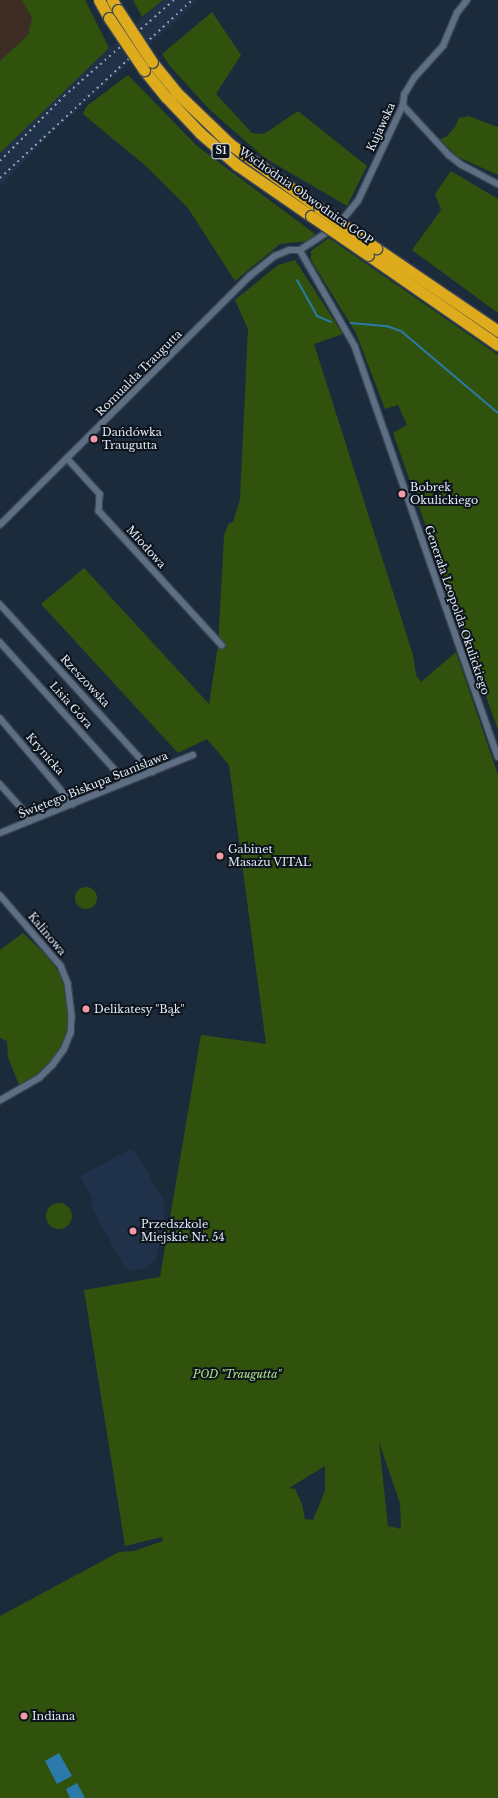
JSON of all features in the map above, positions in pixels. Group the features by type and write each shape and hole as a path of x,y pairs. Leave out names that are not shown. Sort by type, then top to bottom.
{"highway":[{"name":"Wschodnia Obwodnica GOP","path":"99,0 109,18 148,66 230,144 319,208 372,251 498,345"},
{"name":"Wschodnia Obwodnica GOP","path":"115,5 166,98 200,133 243,169 311,216 372,251 488,323 498,331"}],"street":[{"name":"Kujawska","path":"300,250 348,216 358,201 403,105 408,90 443,46 457,13 466,0"},
{"path":"403,105 449,155 462,165 498,184"},
{"name":"Romualda Traugutta","path":"0,525 250,276 276,256 289,250 300,250"},
{"name":"Generała Leopolda Okulickiego","path":"300,250 355,346 498,758"},
{"name":"Miodowa","path":"67,458 100,494 100,511 222,645"},
{"name":"Rzeszowska","path":"0,604 153,772"},
{"name":"Lisia Góra","path":"0,642 126,782"},
{"name":"Krynicka","path":"0,718 73,804"},
{"name":"Świętego Biskupa Stanisława","path":"0,833 193,755"},
{"path":"0,784 26,813 30,821"},
{"name":"Kalinowa","path":"0,895 61,966 68,983 72,1016 71,1033 64,1050 53,1065 40,1078 0,1101"}],"shaded area":[{"path":"0,0 22,0 32,18 28,35 0,61"},
{"path":"163,0 199,0 55,130 0,186 0,153 69,84"},
{"name":"Przedszkole Miejskie Nr. 54","path":"131,1149 137,1154 163,1200 165,1209 156,1259 148,1267 132,1271 123,1265 91,1206 92,1198 80,1176"}],"green space":[{"path":"22,0 85,0 109,48 0,153 0,61 28,35 32,18"},
{"path":"133,0 163,0 142,17"},
{"path":"212,12 241,55 216,94 252,133 264,134 298,111 367,166 347,206 265,158 210,110 170,66 162,54"},
{"path":"128,75 197,146 315,234 308,241 280,244 235,281 188,208 147,167 83,114 87,106"},
{"path":"468,116 498,127 498,175 456,156 440,139 446,137 455,127 459,118"},
{"path":"451,171 498,199 498,313 412,250 441,210 435,194"},
{"path":"329,238 498,355 498,730 393,433 407,425 398,405 385,409 356,333 311,260 311,251"},
{"name":"POD \"Traugutta\"","path":"295,260 343,334 314,344 413,655 416,675 421,682 456,652 498,775 498,1798 0,1798 0,1616 119,1552 134,1551 163,1541 162,1537 125,1546 84,1290 160,1277 201,1035 266,1044 229,765 207,739 178,753 41,604 84,568 209,704 218,646 224,536 228,524 233,522 240,500 248,329 235,300 278,265","holes":["379,1442 400,1503 401,1529 388,1526","325,1466 325,1491 313,1520 305,1519 302,1504 295,1489 289,1488"]},
{"path":"86,887 94,890 97,898 94,906 86,909 78,906 75,898 78,890"},
{"path":"23,933 48,957 59,972 67,996 68,1022 64,1042 54,1058 43,1071 19,1085 8,1057 7,1041 0,1038 0,950"},
{"path":"59,1203 68,1207 72,1216 68,1225 59,1229 50,1225 46,1216 50,1207"}],"water":[{"path":"59,1753 72,1776 57,1784 45,1761"},
{"path":"77,1783 85,1798 70,1798 66,1789"}],"waterway":[{"path":"297,280 317,316 331,322"},
{"path":"351,323 387,326 401,331 498,413"}],"railway":[{"path":"0,161 64,96 174,0"},
{"path":"0,178 192,0"}],"place":[{"name":"Dańdówka Traugutta","path":"94,439"},
{"name":"Bobrek Okulickiego","path":"402,494"},
{"name":"Gabinet Masażu VITAL","path":"220,856"},
{"name":"Delikatesy \"Bąk\"","path":"86,1009"},
{"name":"Przedszkole Miejskie Nr. 54","path":"133,1231"},
{"name":"Indiana","path":"24,1716"}]}
